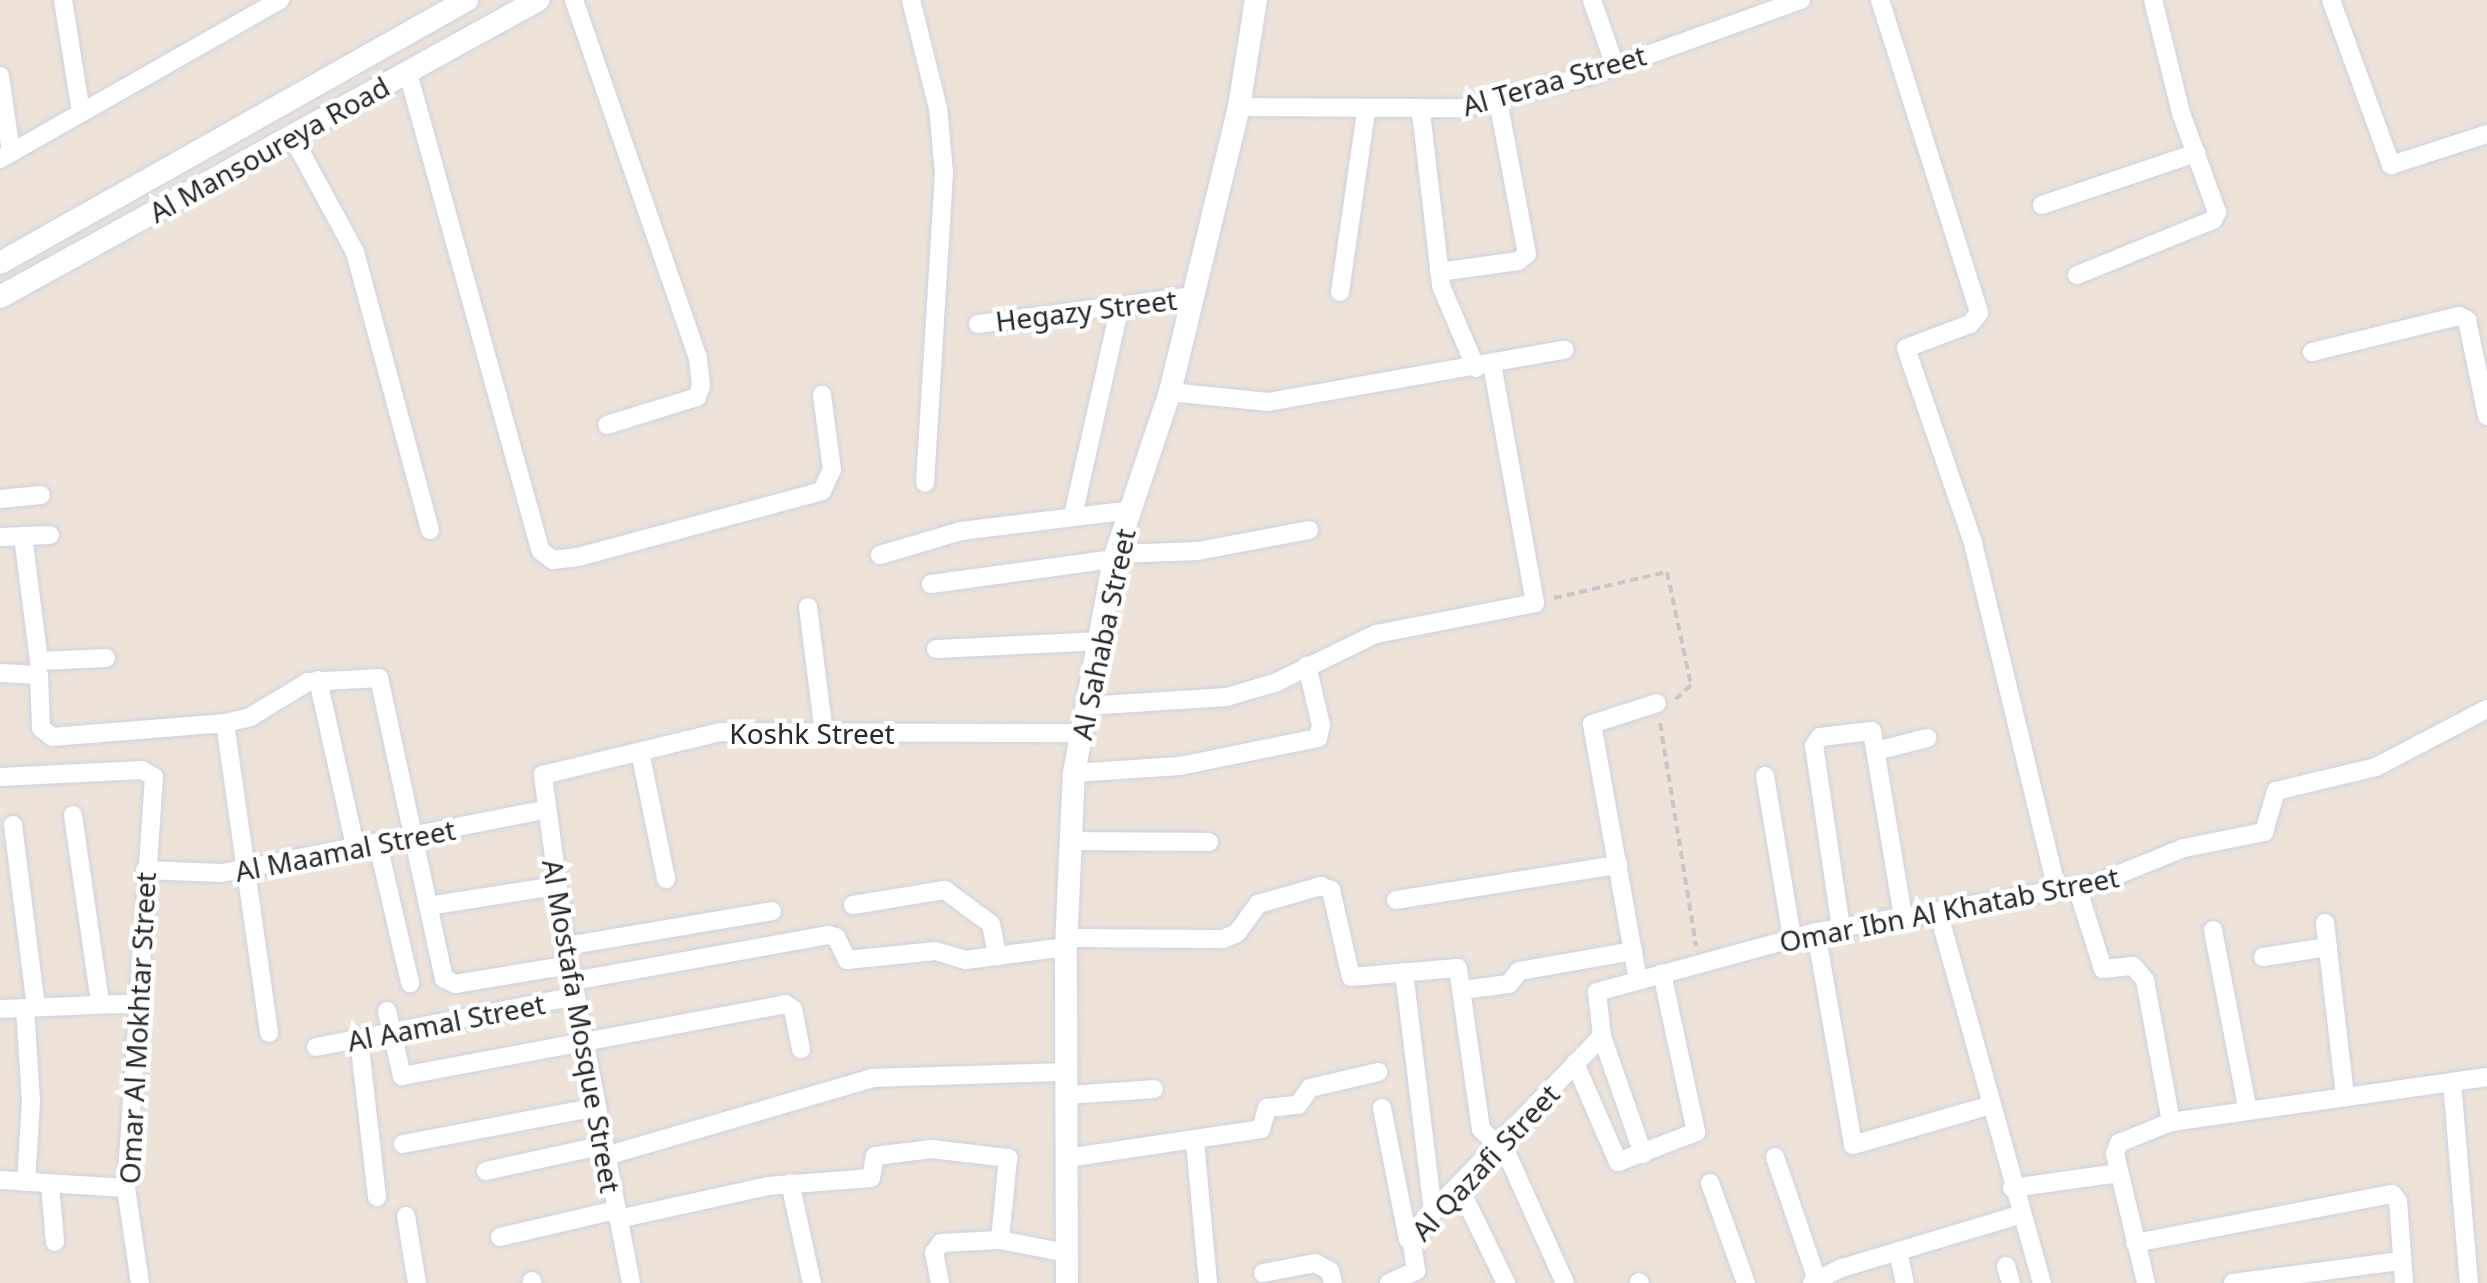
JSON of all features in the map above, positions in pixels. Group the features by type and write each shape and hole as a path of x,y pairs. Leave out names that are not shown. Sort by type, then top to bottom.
{"street":[{"path":"63,0 82,112"},
{"path":"0,76 6,155 280,0"},
{"name":"Al Mansoureya Road","path":"0,263 467,0"},
{"name":"Al Mansoureya Road","path":"0,297 538,0"},
{"path":"574,0 698,358 701,386 697,397 607,425"},
{"path":"911,0 938,108 944,173 925,482"},
{"name":"Al Sahaba Street","path":"1067,1283 1066,943 1074,774 1115,557 1170,392 1239,107 1256,0"},
{"path":"1592,0 1615,66"},
{"name":"Al Teraa Street","path":"1239,107 1421,112 1498,100 1615,66 1801,0"},
{"path":"1880,0 1979,313 1970,324 1906,348 1999,635 2057,890"},
{"path":"2077,275 2213,220 2217,212 2196,154 2152,0"},
{"path":"2331,0 2391,165 2487,134"},
{"path":"412,31 541,551 553,560 578,557 822,491 832,470 822,395"},
{"path":"1439,272 1518,262 1527,254 1498,100"},
{"path":"1340,292 1366,112"},
{"path":"1086,706 1205,701 1307,666 1376,634 1534,603 1484,367 1452,320 1439,272 1421,112"},
{"path":"292,136 355,252 430,530"},
{"path":"2042,205 2196,154"},
{"name":"Hegazy Street","path":"978,324 1194,296"},
{"path":"1073,516 1120,306"},
{"path":"2312,352 2459,316 2467,320 2487,416"},
{"path":"1170,392 1268,402 1564,350"},
{"path":"0,498 42,495"},
{"path":"880,554 961,531 1130,510"},
{"path":"931,584 1115,557 1198,552 1309,530"},
{"path":"0,537 50,534"},
{"path":"22,536 39,661 106,658"},
{"path":"808,607 824,734"},
{"path":"936,648 1098,640"},
{"path":"1074,774 1174,767 1318,738 1322,725 1307,666"},
{"path":"0,673 39,675 41,728 52,738 225,724 250,717 282,694 318,680 372,675 384,685 428,906 448,982 571,972 828,935 836,937 848,960 936,951 965,960 1066,943 1224,939 1237,934 1258,904 1321,886 1333,897 1349,976 1458,968 1481,1129 1500,1148 1565,1283"},
{"path":"318,680 356,850"},
{"path":"1638,980 1592,724 1657,703"},
{"name":"Omar Ibn Al Khatab Street","path":"1602,1036 1594,997 1599,992 1816,932 2077,886 2126,874 2184,848 2264,832 2276,791 2376,766 2487,709"},
{"path":"225,724 269,1033"},
{"path":"1842,928 1814,746 1818,738 1867,730 1876,751 1903,917"},
{"name":"Koshk Street","path":"548,772 721,732 1081,733"},
{"path":"1876,751 1927,738"},
{"path":"640,752 666,880"},
{"name":"Al Mostafa Mosque Street","path":"548,772 540,779 543,810 631,1283"},
{"name":"Omar Al Mokhtar Street","path":"0,777 152,773 141,1003 126,1188 140,1283"},
{"path":"1765,776 1792,938"},
{"name":"Al Maamal Street","path":"145,870 246,869 543,810"},
{"path":"74,815 100,1003"},
{"path":"13,825 30,1008 31,1101 26,1182"},
{"path":"1070,840 1210,842"},
{"path":"378,845 410,984"},
{"path":"1396,900 1618,865"},
{"path":"428,906 556,886"},
{"path":"2077,886 2103,969 2133,966 2145,980 2171,1122"},
{"path":"853,905 944,890 991,924 997,956"},
{"path":"571,972 772,911"},
{"path":"1938,911 2019,1214 2042,1283"},
{"path":"2325,922 2345,1097"},
{"path":"2213,930 2248,1111"},
{"path":"1816,932 1855,1147 1991,1105"},
{"path":"2264,957 2328,948"},
{"path":"1462,990 1510,984 1519,971 1632,951"},
{"name":"Al Aamal Street","path":"316,1047 391,1032 571,972"},
{"path":"1404,972 1433,1212"},
{"path":"1576,1063 1613,1159 1643,1154 1698,1127 1662,974"},
{"path":"0,1009 141,1003"},
{"path":"387,1011 397,1071 406,1076 787,1004 801,1050"},
{"path":"1602,1036 1643,1154"},
{"name":"Al Qazafi Street","path":"1389,1283 1421,1276 1408,1239 1500,1148 1602,1036"},
{"path":"359,1038 377,1197"},
{"path":"1066,1158 1195,1142 1261,1129 1267,1108 1298,1105 1310,1088 1378,1072"},
{"path":"2146,1283 2115,1147 2171,1122 2487,1077"},
{"path":"486,1171 605,1150 872,1078 1154,1089"},
{"path":"2452,1082 2468,1283"},
{"path":"403,1144 597,1107"},
{"path":"1382,1108 1408,1239"},
{"path":"1195,1142 1208,1283"},
{"path":"500,1237 790,1184 871,1178 875,1156 932,1149 1003,1153 1009,1161 1000,1240"},
{"path":"1775,1157 1822,1280 1898,1251 2019,1214"},
{"path":"2012,1188 2119,1173"},
{"path":"0,1180 126,1188"},
{"path":"1710,1183 1746,1283"},
{"path":"50,1184 55,1242"},
{"path":"790,1184 812,1283"},
{"path":"1459,1187 1506,1283"},
{"path":"2136,1242 2392,1194 2398,1200 2404,1283"},
{"path":"406,1216 418,1283"},
{"path":"940,1283 938,1244 1000,1240 1067,1253"},
{"path":"1898,1251 1905,1283"},
{"path":"2233,1283 2401,1262"},
{"path":"1263,1273 1316,1263 1330,1271 1332,1283"}]}
